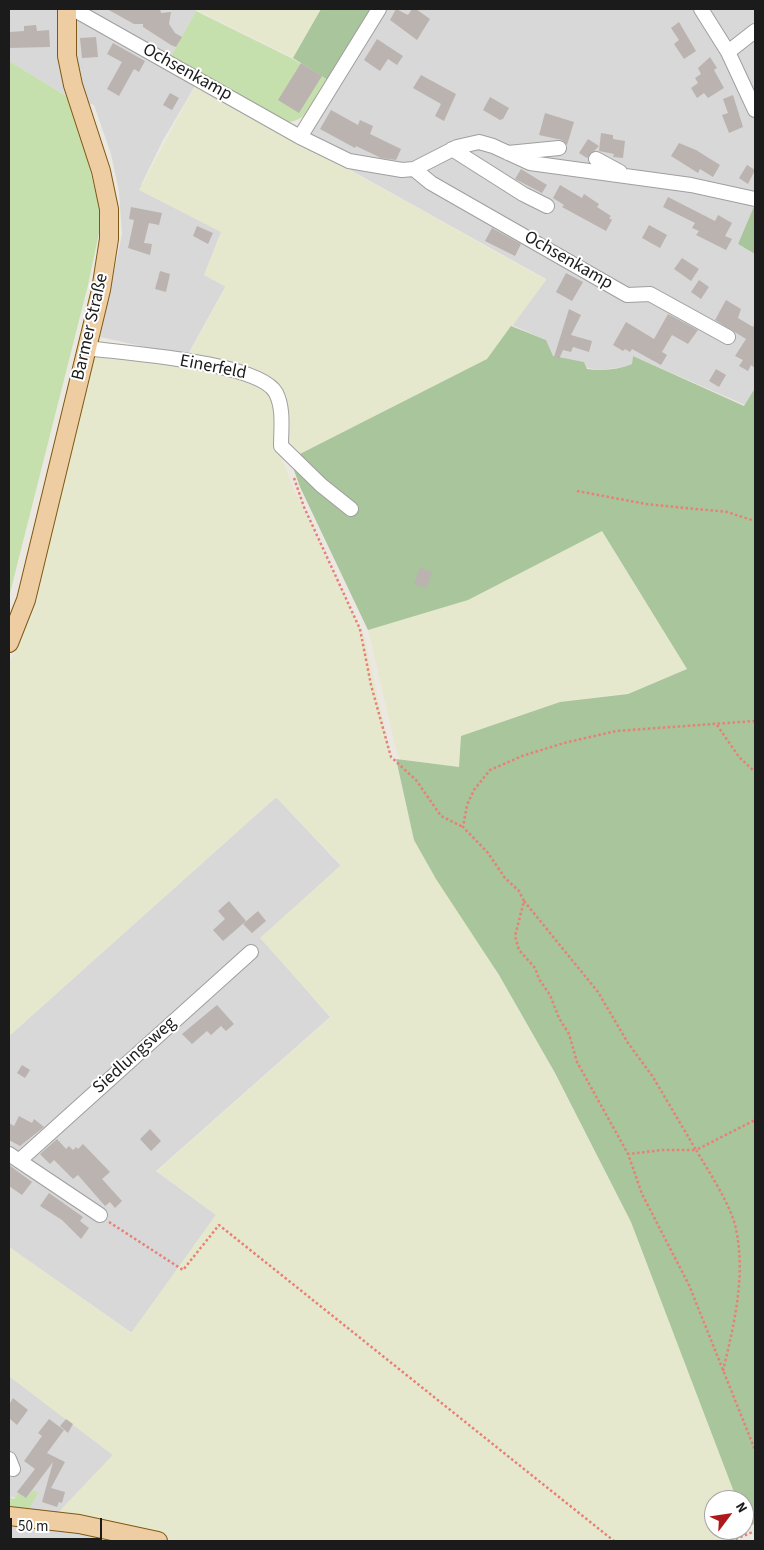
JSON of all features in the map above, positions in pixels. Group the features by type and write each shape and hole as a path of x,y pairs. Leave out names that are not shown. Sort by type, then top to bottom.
{"main road":[{"name":"Barmer Straße","path":"9,643 26,600 107,258 109,209 101,171 66,56 67,9"},
{"path":"9,1516 78,1524 158,1541"}],"street":[{"name":"Ochsenkamp","path":"73,9 300,137 349,161 384,169 414,169 452,149 479,142 530,163 691,184 755,198"},
{"path":"300,137 379,9"},
{"path":"702,9 752,91 755,110"},
{"path":"728,52 755,31"},
{"path":"508,153 559,148"},
{"path":"452,149 523,194 548,206"},
{"path":"596,159 627,176"},
{"name":"Ochsenkamp","path":"414,169 431,183 627,295 650,294 728,337"},
{"name":"Einerfeld","path":"87,348 229,368 255,377 276,392 281,408 281,446 321,485 351,509"},
{"name":"Siedlungsweg","path":"100,1215 14,1157 251,952"}],"path":[{"path":"293,473 304,507 360,629 371,686 391,757 416,780 441,816 463,827 488,853 505,878 519,891 524,901 598,992 628,1042 669,1102 716,1182 736,1228 741,1282 723,1372"},
{"path":"577,491 646,504 727,512 755,521"},
{"path":"463,827 467,805 474,790 490,770 522,756 564,743 616,731 755,721"},
{"path":"717,725 739,757 755,772"},
{"path":"524,901 515,936 519,950 535,968 539,979 550,995 559,1018 570,1034 577,1062 628,1154 642,1194 689,1285 755,1450"},
{"path":"628,1154 662,1150 696,1150 755,1120"},
{"path":"100,1215 183,1270 218,1225 614,1541"},
{"path":"731,1541 755,1531"}],"shaded area":[{"path":"9,9 195,9 196,11 171,56 308,134 385,9 755,9 755,204 738,244 755,254 755,388 745,405 633,356 632,364 600,370 587,368 584,362 552,357 546,340 512,325 546,279 196,84 162,142 141,185 223,227 206,271 228,282 187,356 100,337 122,234 119,192 111,154 94,105 68,97 9,61"},
{"path":"276,797 341,866 261,938 330,1017 156,1171 216,1215 132,1333 9,1247 9,1036"},
{"path":"9,1376 113,1455 57,1514 29,1510 33,1490 26,1498 9,1497"},
{"path":"9,1526 81,1534 113,1541 9,1541"}],"green space":[{"path":"195,9 321,9 293,58"},
{"path":"321,9 372,9 328,80 293,58"},
{"path":"196,11 293,59 328,80 308,112 303,117 289,122 171,56"},
{"path":"9,61 68,97 81,134 100,211 99,233 88,285 9,597"},
{"path":"196,84 546,280 488,359 294,457 283,448 271,382 258,370 230,362 187,357 226,287 204,275 221,232 139,190"},
{"path":"755,204 755,254 738,244"},
{"path":"511,326 546,340 553,356 584,362 587,369 621,368 632,364 633,356 744,406 755,388 754,1524 754,1490 733,1490 631,1222 555,1073 499,975 436,879 414,840 396,759 459,767 461,736 560,702 628,694 687,669 602,531 468,600 368,630 300,487 290,459 487,359"},
{"path":"98,345 257,375 276,399 278,448 291,483 365,639 392,761 396,760 414,840 499,976 555,1074 631,1222 733,1490 704,1490 704,1540 724,1540 176,1541 57,1514 113,1455 9,1376 9,1247 131,1333 216,1215 157,1171 331,1017 260,938 341,865 276,797 9,1036 9,664 36,606 51,530"},
{"path":"602,531 687,669 629,693 560,702 461,736 459,767 401,760 397,753 368,630 467,600"},
{"path":"33,1490 38,1493 29,1510 9,1508 9,1497 14,1499 19,1493 26,1498"}],"building":[{"path":"107,9 160,9 161,13 171,12 169,24 175,33 182,37 176,47 143,27 143,24 134,24"},
{"path":"396,9 408,15 412,9 416,9 430,19 417,40 390,20"},
{"path":"679,22 696,51 684,59 674,44 679,40 671,28"},
{"path":"36,25 37,31 49,30 50,47 9,48 9,32 24,31 24,26"},
{"path":"96,37 98,57 82,58 80,38"},
{"path":"377,39 403,56 397,65 388,59 380,71 364,60"},
{"path":"113,43 145,61 139,72 134,69 119,96 107,89 122,62 107,54"},
{"path":"710,57 717,68 714,70 724,88 708,98 704,93 697,98 691,88 698,83 695,78 701,74 698,68"},
{"path":"301,63 322,76 299,113 278,100"},
{"path":"421,75 456,94 444,121 435,116 441,104 413,88"},
{"path":"170,93 179,98 172,110 163,105"},
{"path":"733,95 743,127 729,133 722,115 728,113 723,99"},
{"path":"490,97 509,108 503,119 500,120 483,110"},
{"path":"331,110 358,125 360,120 373,126 370,134 401,149 396,160 381,158 356,146 355,148 320,129"},
{"path":"545,113 574,122 567,145 562,140 539,135"},
{"path":"601,133 613,135 613,139 625,141 623,158 613,157 614,154 599,151"},
{"path":"588,139 599,146 587,158 579,153"},
{"path":"679,143 696,150 720,165 713,177 700,169 698,173 671,156"},
{"path":"747,165 755,170 748,184 739,178"},
{"path":"521,169 547,185 542,193 515,179"},
{"path":"560,185 582,198 584,194 599,204 597,207 611,216 609,218 612,220 606,231 562,207 564,205 553,198"},
{"path":"668,197 715,221 718,215 732,223 725,236 732,239 726,250 696,235 699,231 692,228 695,223 663,207"},
{"path":"131,207 162,213 159,225 149,223 144,243 152,244 150,255 128,248 134,220 129,219"},
{"path":"649,225 667,235 660,248 642,238"},
{"path":"197,226 213,233 208,244 193,236"},
{"path":"492,228 521,244 515,256 485,241"},
{"path":"682,258 699,269 691,281 674,269"},
{"path":"160,271 170,274 166,292 155,289"},
{"path":"566,273 583,282 572,301 556,292"},
{"path":"699,280 709,287 701,299 691,292"},
{"path":"726,300 741,309 738,318 753,327 755,323 755,368 751,365 748,371 739,366 743,360 735,356 746,339 715,320"},
{"path":"569,309 581,315 571,335 592,341 589,352 573,347 571,352 563,350 559,359 554,357"},
{"path":"668,314 698,330 688,344 672,335 662,352 667,355 661,365 632,349 630,352 625,349 623,351 613,345 626,322 654,339"},
{"path":"716,369 726,375 719,387 709,381"},
{"path":"420,567 432,572 427,588 414,584"},
{"path":"229,901 246,921 223,941 213,930 225,919 218,911"},
{"path":"258,911 266,921 252,933 243,924"},
{"path":"217,1005 234,1024 226,1031 221,1026 211,1035 207,1031 192,1044 182,1034"},
{"path":"22,1065 30,1070 25,1078 17,1073"},
{"path":"19,1116 32,1123 34,1119 44,1127 20,1146 9,1140 9,1123 14,1126"},
{"path":"150,1129 161,1141 151,1151 140,1139"},
{"path":"57,1139 66,1149 69,1146 73,1150 76,1147 78,1149 83,1144 110,1172 102,1179 122,1201 115,1208 110,1202 105,1206 78,1175 73,1179 54,1160 50,1164 40,1154"},
{"path":"9,1165 32,1182 22,1195 9,1186"},
{"path":"49,1193 83,1217 80,1221 89,1228 81,1239 62,1220 40,1206"},
{"path":"13,1398 28,1410 17,1425 9,1418 9,1405"},
{"path":"49,1419 64,1430 47,1453 65,1462 51,1488 65,1492 62,1503 59,1502 57,1507 42,1502 53,1462 26,1498 17,1492 35,1469 24,1461 42,1436 38,1433"},
{"path":"66,1419 73,1424 68,1433 60,1426"}]}
